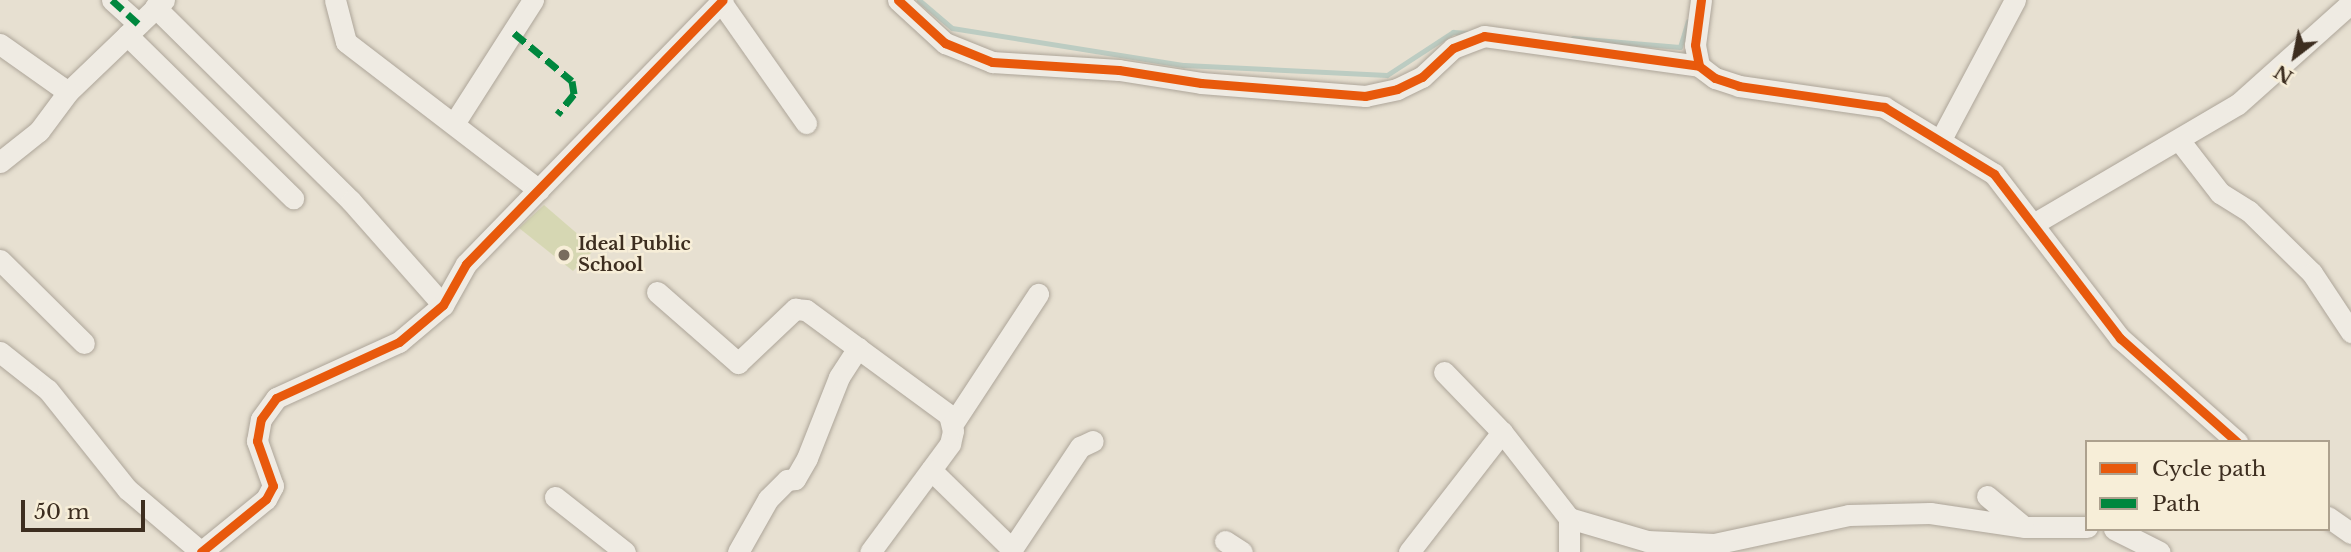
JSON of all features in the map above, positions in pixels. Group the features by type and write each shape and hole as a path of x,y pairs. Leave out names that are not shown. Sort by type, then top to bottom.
{"street":[{"path":"112,0 133,29 293,198"},
{"path":"335,0 346,42 455,122 539,190"},
{"path":"455,122 533,0"},
{"path":"898,0 946,43 992,62 1119,70 1200,83 1364,96 1397,89 1422,77 1453,48 1484,36 1699,66 1715,78 1739,86 1884,107 1994,174 2035,223 2120,338 2234,440"},
{"path":"1699,66 1695,45 1701,0"},
{"path":"1940,141 2015,0"},
{"path":"0,352 48,390 127,489 201,552 266,499 273,486 257,441 261,419 276,398 399,342 443,305 466,264 722,1 806,123"},
{"path":"2035,223 2238,104 2351,3"},
{"path":"0,162 39,131 68,92 160,4 351,201 443,305"},
{"path":"0,44 68,92"},
{"path":"2179,140 2220,193 2249,211 2312,273 2351,332"},
{"path":"0,260 84,343"},
{"path":"657,292 738,363 796,309 806,310 949,415 952,425 950,444 870,552"},
{"path":"952,425 1038,294"},
{"path":"738,552 768,499 787,480 795,479 807,458 839,377 858,348"},
{"path":"1444,372 1502,432 1569,518 1647,541 1714,544 1849,515 1930,513 2025,527 2085,527"},
{"path":"1409,552 1502,432"},
{"path":"931,470 1012,549 1080,447 1093,441"},
{"path":"1987,496 2025,527"},
{"path":"555,497 625,552"},
{"path":"1569,518 1569,552"},
{"path":"2330,518 2351,533"},
{"path":"2118,531 2160,552"}],"green space":[{"path":"544,205 595,249 573,271 519,228"}],"waterway":[{"path":"919,0 952,28 1184,65 1387,75 1453,32 1469,33"},
{"path":"1573,38 1680,47 1688,21"}],"marked path":[{"path":"112,0 139,24"},
{"path":"514,33 572,81 574,94 558,114"}],"cycle path":[{"path":"201,552 266,499 273,486 257,441 261,419 276,398 399,342 443,305 466,264 723,0"},
{"path":"898,0 945,43 992,62 1119,70 1201,83 1365,96 1397,89 1422,77 1453,48 1484,36 1699,66"},
{"path":"1701,0 1695,45 1699,66 1715,78 1739,86 1884,107 1994,174 2120,338 2235,440"}],"place":[{"name":"Ideal Public School","path":"564,255"}]}
